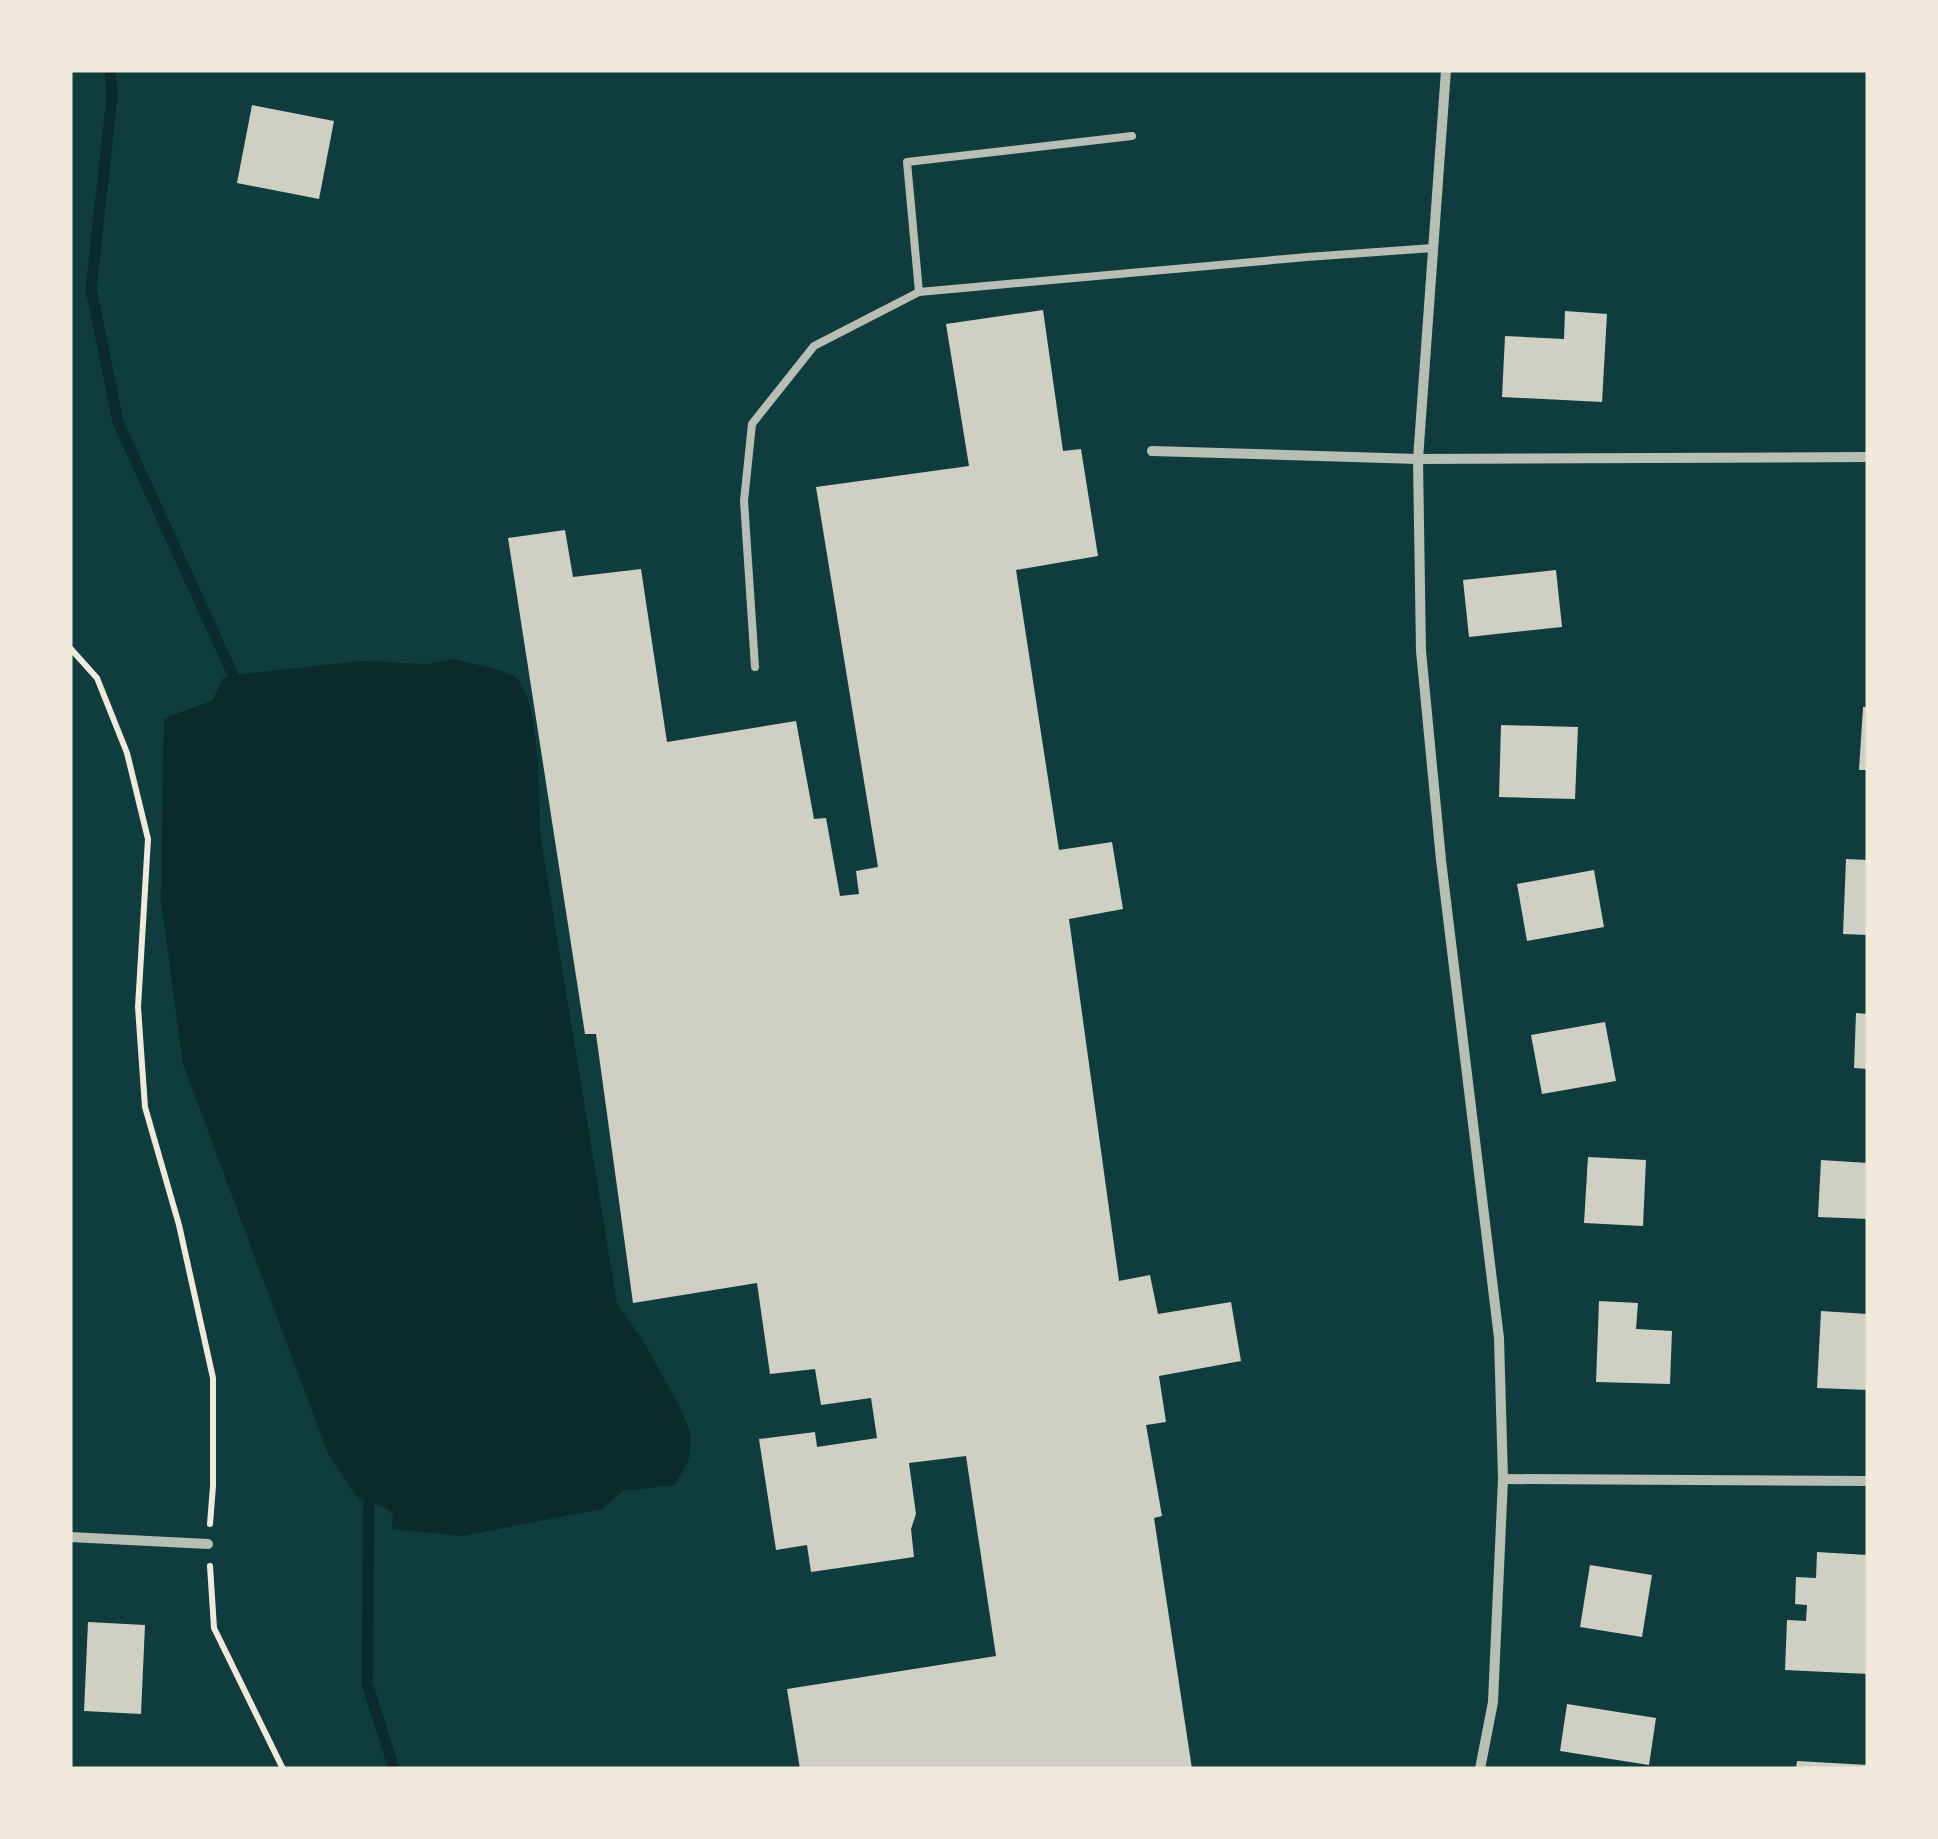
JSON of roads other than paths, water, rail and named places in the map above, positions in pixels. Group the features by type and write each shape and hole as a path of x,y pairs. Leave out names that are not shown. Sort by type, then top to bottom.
{"street":[{"path":"1446,70 1418,459 1422,651 1441,860 1499,1338 1504,1480 1494,1702 1480,1769"},
{"path":"1152,452 1418,459 1868,457"},
{"path":"1504,1480 1868,1481"},
{"path":"70,1536 208,1544"}],"lane":[{"path":"919,292 907,162 1132,136"},
{"path":"755,667 744,502 752,424 814,346 919,292 1433,248"}],"water":[{"path":"454,659 511,674 523,688 530,706 537,750 540,833 617,1304 642,1339 691,1433 689,1460 674,1486 624,1490 602,1509 462,1536 392,1529 393,1515 378,1504 359,1500 328,1454 183,1064 161,901 164,718 212,701 223,678 233,675 363,661 427,664"}],"waterway":[{"path":"110,70 112,97 91,289 118,422 233,675"},
{"path":"369,1501 367,1683 394,1769"}]}
